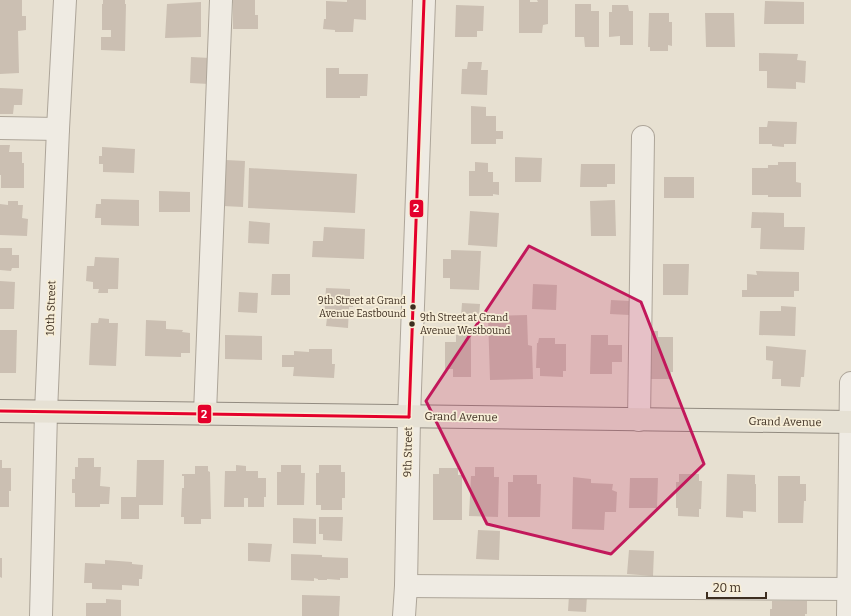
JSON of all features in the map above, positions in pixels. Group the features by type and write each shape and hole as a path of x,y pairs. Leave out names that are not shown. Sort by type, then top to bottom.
{"main road":[{"name":"Grand Avenue","path":"0,411 851,422"}],"street":[{"name":"10th Street","path":"41,616 46,412 65,0"},
{"path":"205,413 221,0"},
{"name":"9th Street","path":"404,616 406,586 409,416 424,0"},
{"path":"0,128 58,129"},
{"path":"639,420 643,137"},
{"path":"848,616 851,383"},
{"path":"406,586 848,589"}],"highlighted area":[{"path":"529,246 641,302 704,464 611,554 487,524 426,401"}],"building":[{"path":"0,0 22,0 22,16 26,16 26,30 18,31 19,73 0,74"},
{"path":"103,0 125,0 125,51 101,50 101,37 111,37 111,30 102,30"},
{"path":"231,0 255,0 255,15 258,15 258,29 233,29 233,3 231,3"},
{"path":"347,0 366,0 366,20 354,19 353,32 335,32 335,30 323,29 324,19 326,19 326,1 347,2"},
{"path":"519,0 538,2 537,0 548,0 548,24 543,25 542,33 519,33"},
{"path":"765,1 804,2 804,24 764,24"},
{"path":"201,2 201,37 165,38 167,4"},
{"path":"575,4 591,4 591,11 599,11 599,47 585,47 584,37 575,37"},
{"path":"456,5 484,6 483,31 477,31 477,37 455,37"},
{"path":"612,5 628,5 629,11 633,11 633,45 620,45 620,36 609,37 609,12 612,12"},
{"path":"649,13 669,13 669,22 672,22 672,46 668,45 668,51 650,51 650,47 648,47"},
{"path":"705,13 734,13 735,47 706,47"},
{"path":"759,53 798,54 797,60 806,61 805,83 796,82 796,89 767,88 767,71 759,71"},
{"path":"191,57 210,58 209,84 190,83"},
{"path":"468,62 482,62 481,70 488,70 487,95 461,94 462,69 467,69"},
{"path":"326,68 339,68 339,74 368,74 367,96 360,96 360,98 326,98"},
{"path":"0,88 23,89 22,105 14,105 13,114 0,114"},
{"path":"471,106 486,107 486,116 496,116 496,131 503,131 503,139 496,139 496,144 471,144"},
{"path":"768,121 797,122 796,144 784,144 784,147 772,146 772,144 759,144 759,127 767,127"},
{"path":"0,145 10,145 9,152 22,152 22,163 24,163 24,188 1,188"},
{"path":"102,147 135,149 134,173 103,172 103,164 99,164 99,156 102,156"},
{"path":"515,157 542,158 541,182 515,182"},
{"path":"226,160 245,161 243,207 223,206"},
{"path":"475,162 488,163 488,172 493,172 493,182 499,182 499,195 469,196 469,171 475,171"},
{"path":"778,162 796,162 796,182 801,183 801,197 768,197 768,195 752,195 752,168 768,168 768,165 778,165"},
{"path":"581,164 615,164 615,184 607,184 607,187 580,187"},
{"path":"249,168 357,174 355,213 248,208"},
{"path":"664,177 694,177 694,198 664,198"},
{"path":"159,191 190,192 190,212 159,212"},
{"path":"101,199 139,200 139,226 101,225 101,218 95,218 96,204 101,204"},
{"path":"615,200 616,236 591,236 590,201"},
{"path":"8,201 18,201 18,205 23,205 22,218 28,219 27,236 0,235 0,204 8,205"},
{"path":"470,211 499,213 497,247 468,245"},
{"path":"752,212 784,213 784,227 805,227 804,250 760,249 761,228 751,228"},
{"path":"249,221 270,223 269,244 248,243"},
{"path":"324,227 365,229 364,259 312,257 313,241 323,241"},
{"path":"0,248 12,248 12,255 19,255 19,268 12,268 11,271 0,270"},
{"path":"451,250 481,251 479,290 450,289 450,278 443,278 443,259 451,259"},
{"path":"95,257 119,258 118,289 108,289 108,293 98,293 99,289 93,289 93,282 86,281 87,266 94,266"},
{"path":"663,264 689,264 688,295 663,295"},
{"path":"756,271 799,272 799,291 794,291 794,297 742,297 742,290 747,290 747,274 757,275"},
{"path":"272,274 290,274 290,295 271,295"},
{"path":"0,281 15,282 14,309 0,309"},
{"path":"533,284 557,285 556,310 532,309"},
{"path":"326,288 350,289 350,299 354,299 353,307 349,307 348,328 326,326 327,318 324,318"},
{"path":"239,292 258,293 257,313 238,312"},
{"path":"611,300 630,301 629,315 610,314"},
{"path":"462,303 480,304 479,317 461,316"},
{"path":"781,306 796,307 795,336 759,335 760,311 781,311"},
{"path":"527,315 528,345 532,346 533,379 490,380 488,316"},
{"path":"99,318 109,319 109,323 118,323 116,366 89,365 91,323 98,323"},
{"path":"146,320 166,321 166,329 183,330 182,332 190,333 190,353 181,353 181,357 145,356"},
{"path":"0,330 17,330 16,373 0,373"},
{"path":"648,331 658,331 658,337 673,337 673,372 671,372 671,379 648,379"},
{"path":"225,335 262,336 262,360 225,359"},
{"path":"456,335 471,335 471,377 453,377 453,369 445,369 445,342 456,342"},
{"path":"591,335 608,335 608,345 622,345 622,362 612,362 612,374 590,374"},
{"path":"539,338 555,338 555,344 566,344 566,371 563,371 563,377 540,376 540,368 536,368 537,343"},
{"path":"766,346 806,350 804,377 801,377 800,387 781,386 781,379 772,379 773,361 766,360"},
{"path":"309,349 332,349 332,364 335,364 334,378 293,376 294,367 282,367 282,355 294,355 294,351 309,352"},
{"path":"78,458 94,458 94,467 101,467 100,486 110,487 109,504 100,504 100,507 75,507 75,493 72,493 72,479 75,479 75,467 78,467"},
{"path":"0,460 2,460 2,468 11,468 9,507 0,507"},
{"path":"137,460 164,460 163,505 139,505 139,519 121,519 121,497 136,497"},
{"path":"236,465 246,466 246,471 258,471 258,478 266,478 266,497 264,497 264,507 248,507 248,498 244,498 244,507 224,507 225,471 236,471"},
{"path":"281,465 301,465 301,473 305,473 304,505 277,505 277,472 281,472"},
{"path":"319,465 341,465 341,472 345,472 345,498 342,498 342,510 321,510 321,505 316,505 316,473 319,473"},
{"path":"195,466 208,466 208,471 210,472 211,519 201,519 201,524 184,524 184,517 181,517 182,488 184,488 184,476 182,476 182,474 195,474"},
{"path":"475,467 494,467 494,477 499,477 498,517 469,516 471,476 475,476"},
{"path":"439,468 458,468 458,475 462,475 462,520 433,520 433,474 439,474"},
{"path":"679,474 699,474 699,481 702,481 701,509 699,509 699,517 678,516 678,508 676,508 676,482 679,482"},
{"path":"727,474 755,475 756,512 743,511 743,518 726,517"},
{"path":"513,475 537,475 537,484 541,484 540,517 508,517 508,482 513,482"},
{"path":"778,476 800,476 800,484 806,484 806,501 804,501 803,523 778,523"},
{"path":"573,477 591,479 591,483 613,484 612,490 617,492 616,512 605,512 604,530 572,529"},
{"path":"630,478 658,478 657,508 629,508"},
{"path":"319,517 343,517 342,541 323,540 323,534 319,534"},
{"path":"293,518 316,519 316,544 293,543"},
{"path":"478,530 500,531 499,560 476,559"},
{"path":"248,543 272,544 270,562 248,561"},
{"path":"629,550 654,551 653,576 627,574"},
{"path":"291,554 348,558 348,578 340,578 340,580 318,580 314,578 314,581 291,580"},
{"path":"0,558 2,558 2,578 0,577"},
{"path":"105,560 132,562 132,564 143,565 142,579 139,579 139,586 122,585 122,590 92,589 92,583 84,583 85,563 105,564"},
{"path":"302,595 340,596 339,616 302,616"},
{"path":"569,595 587,596 586,612 568,611"},
{"path":"106,599 121,600 121,616 86,616 86,603 106,603"},
{"path":"772,601 807,601 807,614 805,614 805,616 770,616"}],"transit line":[{"name":"2","path":"409,417 424,0"},
{"name":"2","path":"0,411 409,417"}],"place":[{"name":"9th Street at Grand Avenue Eastbound","path":"413,307"},
{"name":"9th Street at Grand Avenue Westbound","path":"412,324"}]}
